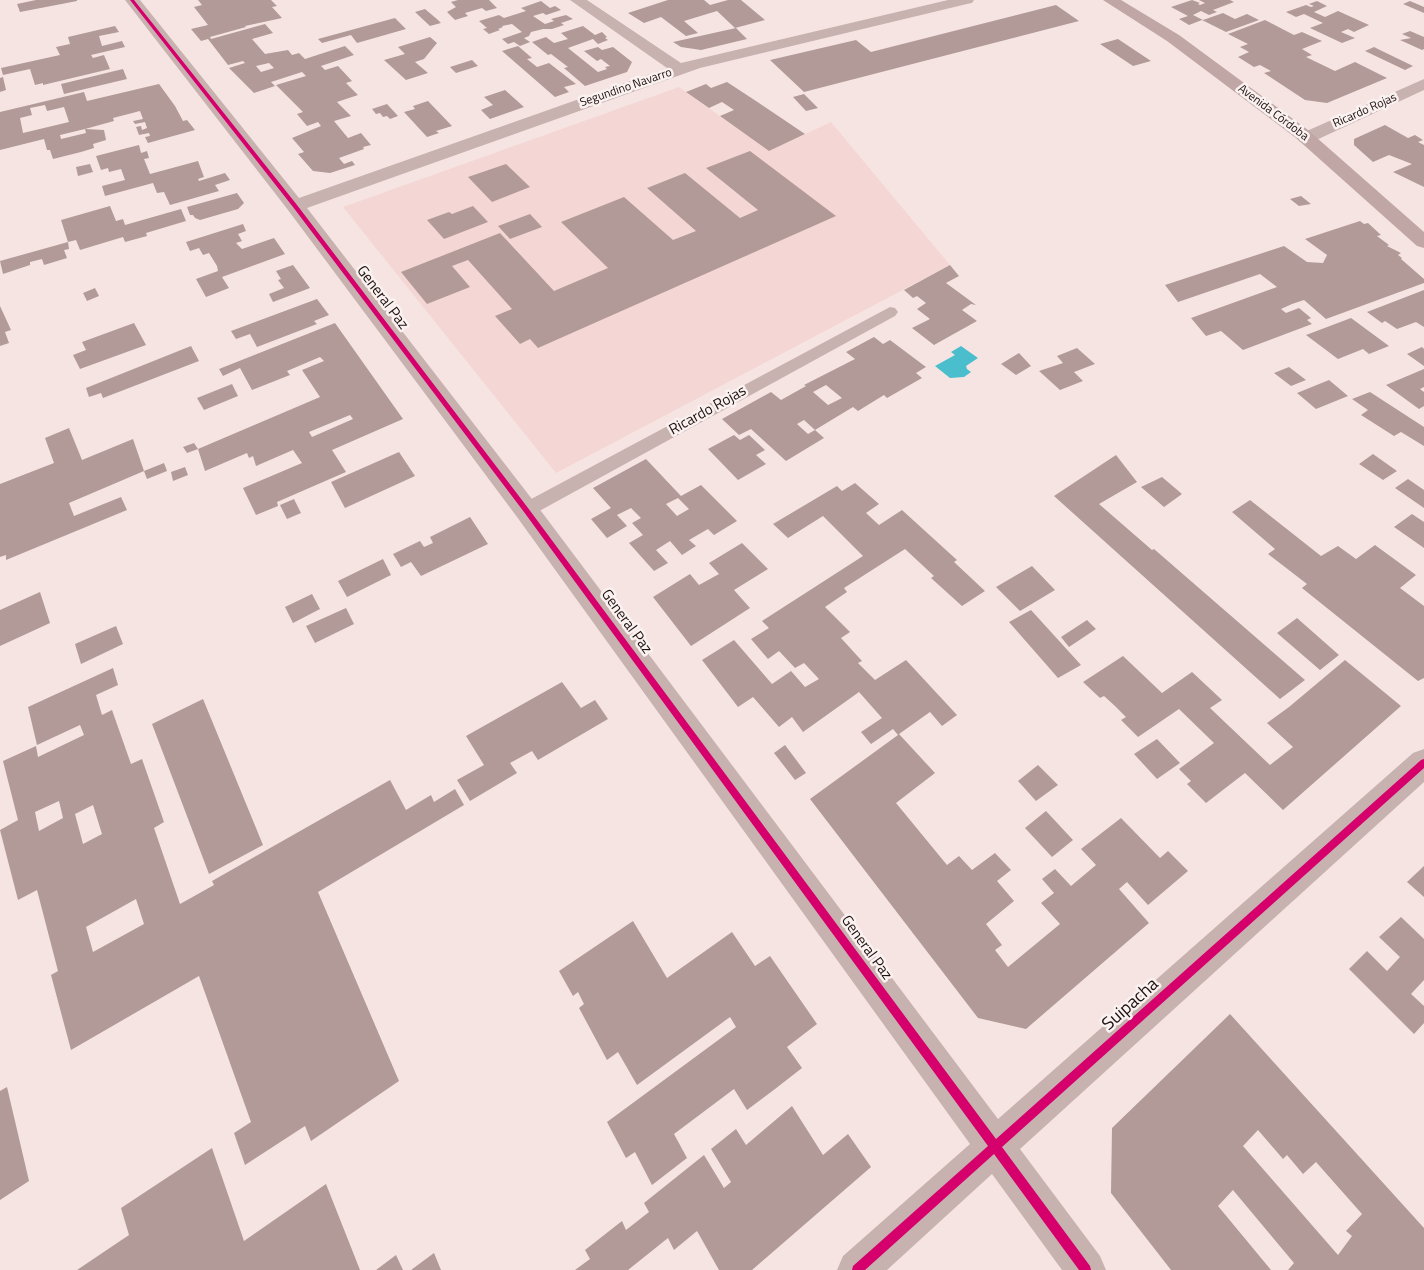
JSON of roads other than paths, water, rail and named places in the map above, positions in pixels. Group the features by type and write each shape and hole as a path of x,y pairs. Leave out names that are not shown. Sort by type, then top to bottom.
{"main road":[{"name":"Avenida Córdoba","path":"1110,0 1173,38 1306,138 1424,242"}],"street":[{"name":"General Paz","path":"132,0 295,206 526,510 1086,1270"},
{"path":"577,0 680,70"},
{"name":"Segundino Navarro","path":"295,206 705,62 967,0"},
{"name":"Ricardo Rojas","path":"1306,138 1424,84"},
{"name":"Suipacha","path":"857,1270 1424,763"}],"lane":[{"name":"Ricardo Rojas","path":"526,510 890,312"}],"water":[{"path":"961,346 978,358 966,366 971,372 964,377 950,378 935,366 955,355 951,352"}]}
